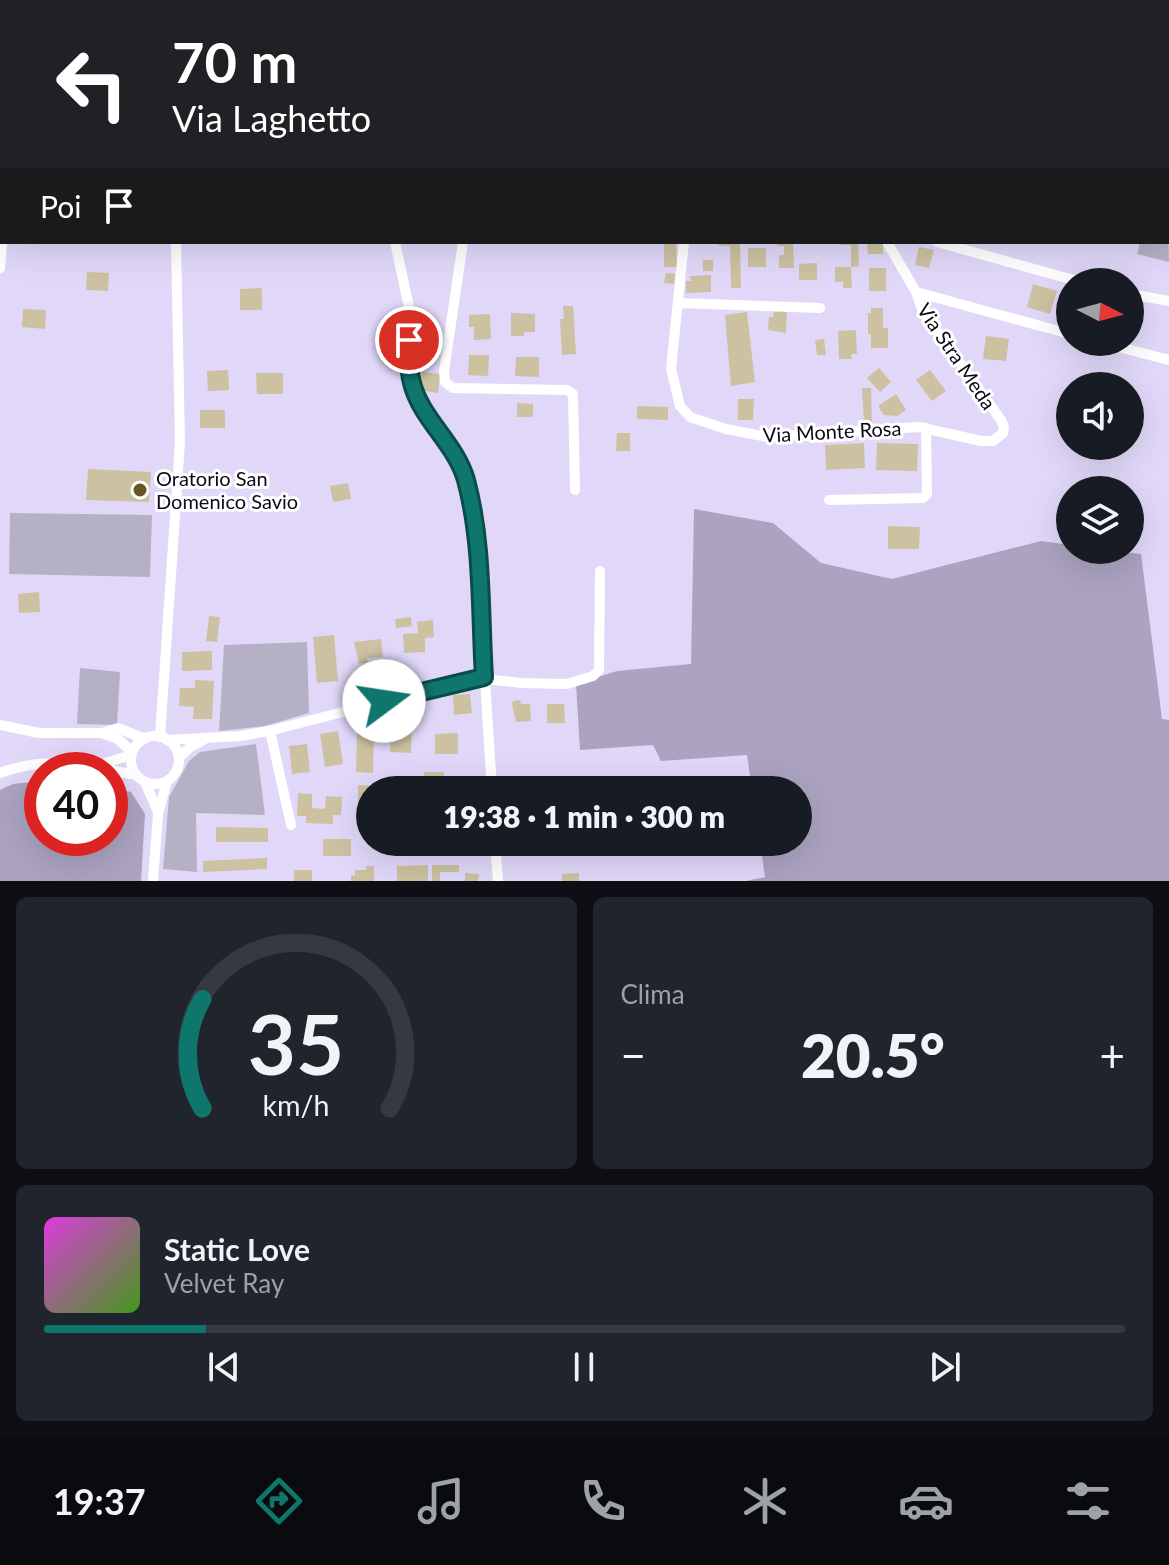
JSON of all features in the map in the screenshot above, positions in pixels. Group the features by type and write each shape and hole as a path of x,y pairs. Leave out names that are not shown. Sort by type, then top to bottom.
{"street":[{"path":"0,268 2,244"},
{"path":"163,738 180,442 176,244"},
{"path":"395,244 410,312 409,368 412,385 454,452 465,476 475,520 491,776"},
{"path":"463,244 445,382 453,388 567,390 573,394 575,490"},
{"name":"Via Monte Rosa","path":"684,244 671,369 680,406 690,417 726,429 767,437 926,428 993,441 1003,433 1004,427"},
{"name":"Via Stra Meda","path":"888,244 916,292 923,312 1004,427"},
{"path":"944,244 1056,275"},
{"path":"916,292 1056,330"},
{"path":"1144,297 1169,301"},
{"path":"678,303 820,308"},
{"path":"1144,354 1169,360"},
{"path":"829,500 923,498 927,494 926,428"},
{"path":"0,725 39,733 102,733 118,728 145,739 207,738 270,731 484,677 522,683 567,684 598,674 600,571"},
{"path":"270,731 291,825"},
{"path":"102,733 118,739 132,754 131,766 158,814"},
{"path":"163,738 173,744 179,758"},
{"path":"153,881 158,814 167,781 176,771 179,758 207,738"},
{"path":"128,755 145,739"},
{"path":"0,773 24,766"},
{"path":"128,775 152,784 167,781"},
{"path":"496,856 498,881"}],"shaded area":[{"path":"1140,244 1169,244 1169,262 1137,254"},
{"path":"694,509 773,523 821,563 892,579 1041,541 1056,543 1056,564 1142,564 1162,719 1169,720 1169,881 746,881 765,877 762,856 812,856 812,776 750,776 747,755 661,761 653,745 580,750 576,684 617,671 691,664"},
{"path":"10,513 152,515 150,577 9,574"},
{"path":"307,642 309,713 265,726 219,731 224,645"},
{"path":"80,668 120,672 117,725 77,724"},
{"path":"256,744 265,815 196,813 197,872 163,869 169,797 189,761 200,752"},
{"path":"24,783 24,856 128,856 128,791 131,792 145,814 141,881 0,881 0,790"}],"building":[{"path":"664,244 676,244 677,267 664,267"},
{"path":"740,244 741,288 731,288 730,246 719,246"},
{"path":"793,244 794,268 779,268 779,255 784,255 784,246 777,246"},
{"path":"858,244 859,266 851,267 851,245 841,245"},
{"path":"867,244 883,244 883,254 868,254"},
{"path":"919,247 934,250 929,268 915,265"},
{"path":"748,248 766,248 766,267 748,267"},
{"path":"703,260 713,260 713,271 703,271"},
{"path":"817,263 817,280 799,280 799,264"},
{"path":"835,267 851,267 852,288 843,288 843,282 835,282"},
{"path":"869,268 886,268 886,291 869,291"},
{"path":"87,272 109,273 108,291 86,290"},
{"path":"666,273 675,274 674,284 664,283"},
{"path":"711,275 711,292 686,293 686,281 691,281 690,276"},
{"path":"1033,284 1056,291 1050,314 1027,307"},
{"path":"262,288 262,310 240,310 240,289"},
{"path":"563,306 573,306 576,354 562,355 560,319 564,319"},
{"path":"871,308 883,308 883,328 888,328 888,348 871,348 868,313 871,313"},
{"path":"23,309 46,310 45,329 22,327"},
{"path":"774,309 787,310 786,333 768,330 769,317 773,317"},
{"path":"747,312 755,382 731,386 725,315"},
{"path":"511,313 535,314 535,332 511,336"},
{"path":"490,314 491,339 474,340 474,327 469,327 469,315"},
{"path":"856,330 857,354 851,354 852,359 839,359 838,331"},
{"path":"986,336 1009,339 1006,361 983,359"},
{"path":"824,339 826,355 817,355 815,340"},
{"path":"469,355 489,355 488,376 468,375"},
{"path":"516,357 539,357 539,377 515,376"},
{"path":"879,368 891,382 880,392 867,378"},
{"path":"228,370 229,390 208,391 207,371"},
{"path":"930,370 946,391 932,401 916,380"},
{"path":"422,372 440,374 438,393 420,390"},
{"path":"256,373 283,373 283,394 257,394"},
{"path":"862,388 871,388 872,423 864,424"},
{"path":"896,394 906,410 897,416 884,415 878,406"},
{"path":"738,399 754,399 753,420 738,420"},
{"path":"517,403 533,404 533,417 517,417"},
{"path":"637,406 668,407 668,420 637,419"},
{"path":"200,410 225,410 225,428 200,428"},
{"path":"617,433 630,433 630,451 616,451"},
{"path":"864,443 865,468 826,470 825,445"},
{"path":"877,443 918,444 917,471 876,470"},
{"path":"88,469 151,472 149,502 86,500"},
{"path":"348,483 351,499 333,502 330,486"},
{"path":"888,526 920,527 919,549 888,549"},
{"path":"39,592 40,612 19,613 18,594"},
{"path":"209,616 220,617 217,642 206,641"},
{"path":"411,617 412,626 396,628 395,619"},
{"path":"433,620 434,637 425,638 425,652 404,653 403,634 418,633 417,622"},
{"path":"334,635 338,681 317,683 313,637"},
{"path":"381,639 383,657 367,658 368,663 359,664 354,642"},
{"path":"212,651 212,670 182,671 182,652"},
{"path":"195,680 214,681 212,719 193,719 194,707 179,706 180,688 195,688"},
{"path":"470,694 472,713 454,715 453,695"},
{"path":"520,700 521,704 530,704 531,721 516,722 512,704"},
{"path":"547,704 564,704 565,723 547,723"},
{"path":"392,719 412,720 411,753 390,752"},
{"path":"357,730 374,731 373,773 356,772"},
{"path":"338,731 343,764 325,767 320,734"},
{"path":"458,733 458,754 435,754 435,734"},
{"path":"307,744 310,772 292,774 289,746"},
{"path":"424,772 444,772 444,776 424,776"},
{"path":"298,793 312,794 312,808 325,809 326,796 342,797 341,815 333,815 333,824 306,823 306,816 297,816"},
{"path":"216,827 268,828 268,842 216,842"},
{"path":"323,839 351,839 351,856 323,856"},
{"path":"267,858 267,869 203,872 203,861"},
{"path":"428,865 428,881 397,881 397,866"},
{"path":"432,865 459,865 459,872 440,872 440,881 432,881"},
{"path":"366,866 374,866 374,881 351,881 355,870 366,870"},
{"path":"294,870 312,870 312,881 294,881"},
{"path":"465,873 479,874 478,881 465,881"},
{"path":"579,873 579,881 562,881 562,874"}],"place":[{"name":"Oratorio San Domenico Savio","path":"140,490"}],"route":[{"path":"384,701 484,677 475,520 465,476 454,452 412,385 409,340"}]}
